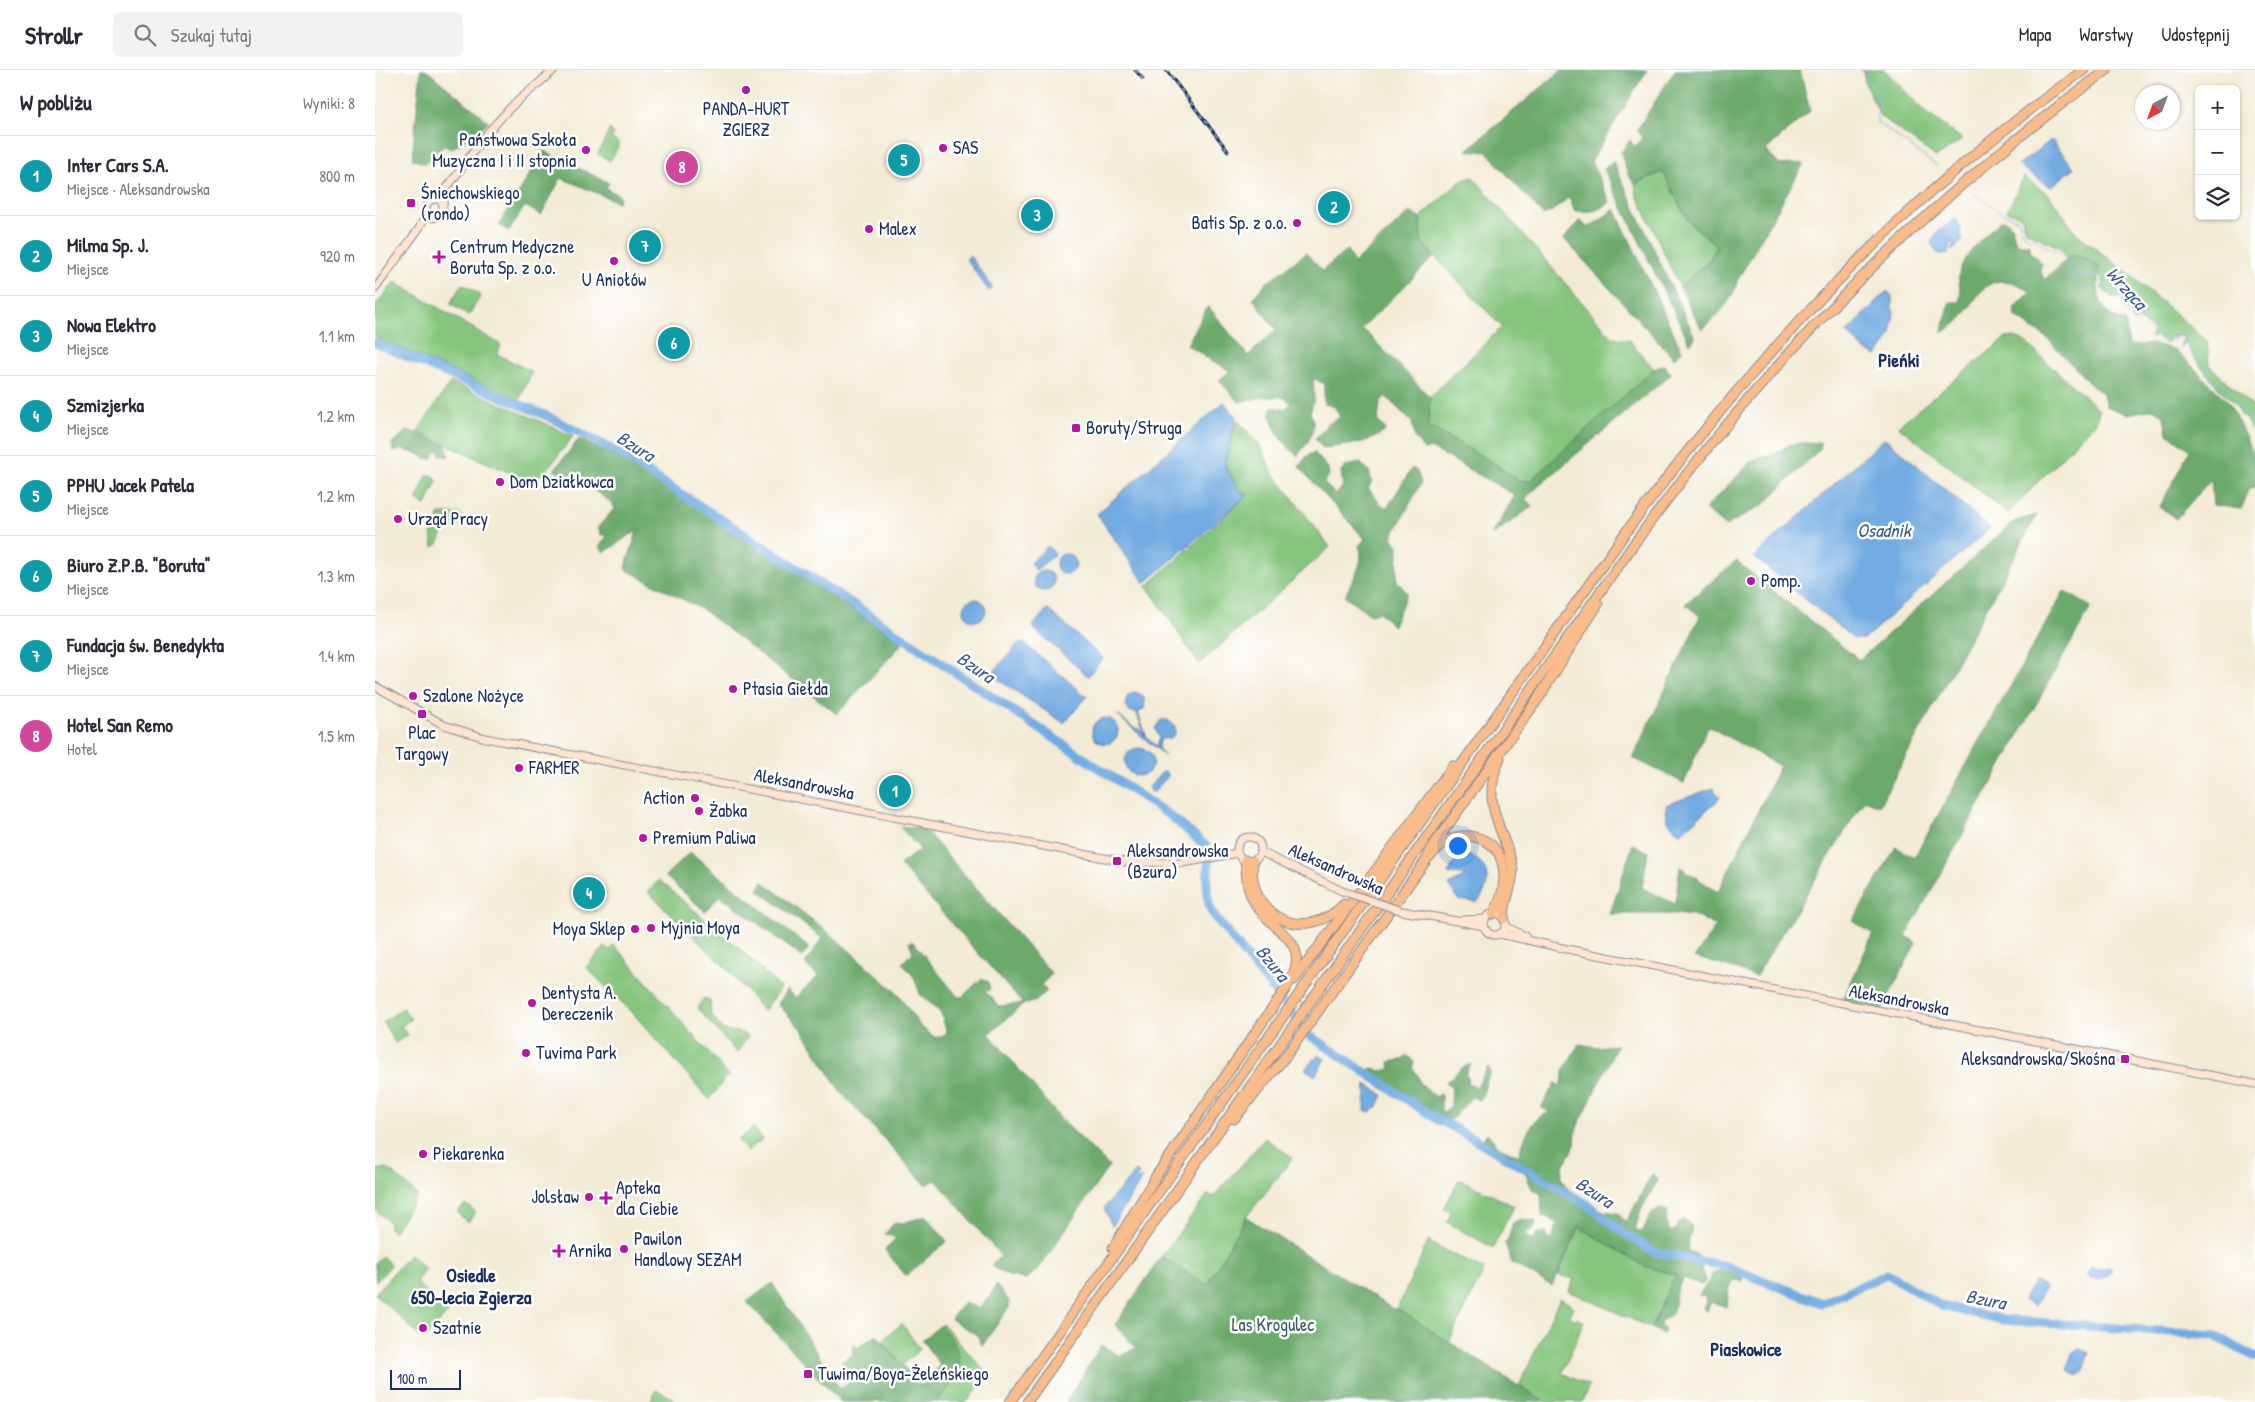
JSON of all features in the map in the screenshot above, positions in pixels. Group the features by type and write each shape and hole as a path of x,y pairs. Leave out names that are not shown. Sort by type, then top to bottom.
{"highway":[{"path":"1010,1402 1664,480 1745,379 1782,338 1865,254 1932,191 2016,121 2084,70"},
{"path":"1027,1402 1211,1142 1245,1100 1303,1011 1634,544 1729,419 1786,354 1843,294 1915,224 2059,105 2107,70"},
{"path":"1505,923 1503,908 1513,869 1494,812 1491,782 1501,758 1614,580 1634,544"},
{"path":"1245,1100 1300,1036 1427,859 1433,846 1543,692"},
{"path":"1285,990 1303,971 1364,884 1440,783 1494,718"},
{"path":"1427,859 1449,840 1464,836 1486,841 1498,852 1504,873 1503,888 1493,914"},
{"path":"1249,861 1255,889 1263,904 1275,916 1294,924 1316,923 1331,916 1364,884"},
{"path":"1089,1291 1156,1176 1217,1091 1285,990 1297,966 1295,950 1288,935 1262,913 1253,900 1248,889 1249,861"}],"main road":[{"path":"375,289 420,227 427,213 426,204 446,189 501,118 554,70"},
{"path":"420,227 443,213 446,189"},
{"path":"432,199 443,203"},
{"path":"427,213 433,218"},
{"name":"Aleksandrowska","path":"375,686 444,725 485,738 1125,862 1157,864 1193,862 1223,857 1238,853 1240,842 1251,837 1259,842 1261,852"},
{"name":"Aleksandrowska","path":"1249,861 1261,852"},
{"name":"Aleksandrowska","path":"1261,852 1342,891 1402,911 1484,923"},
{"path":"1238,853 1249,861"},
{"path":"1493,914 1499,915 1505,923 1500,934 1490,934 1484,923 1493,914"},
{"name":"Aleksandrowska","path":"1505,923 1537,942"},
{"name":"Aleksandrowska","path":"1500,934 2255,1084"}],"green space":[{"path":"421,70 426,70 489,122 453,148 444,146 425,164 412,159"},
{"path":"1562,70 1647,70 1591,161 1610,202 1594,211 1575,211 1569,197 1554,210 1543,215 1487,152 1467,150"},
{"path":"1675,70 1800,70 1810,111 1766,150 1779,165 1804,163 1737,281 1728,302 1702,330 1680,287 1710,259 1717,246 1688,221 1663,172 1635,184 1628,175 1621,153 1630,140 1635,147 1642,138 1637,130"},
{"path":"1863,70 1885,70 1923,110 1962,139 1936,157 1881,117 1865,83"},
{"path":"610,129 614,134 611,138 620,144 610,161 598,154"},
{"path":"544,151 609,183 606,188 620,196 618,202 561,178 541,215 525,206 509,231 499,225"},
{"path":"1613,161 1695,338 1690,344 1604,169"},
{"path":"1663,172 1688,221 1717,246 1710,259 1680,287 1637,195 1635,184"},
{"path":"1473,177 1612,337 1629,340 1654,369 1530,481 1518,480 1490,461 1428,426 1430,397 1502,327 1421,242 1420,218 1462,180"},
{"path":"2024,177 2049,195 2077,234 2129,274 2207,341 2209,365 2255,409 2255,436 2245,418 2240,416 2237,406 2219,389 2187,345 2182,348 2183,336 2171,336 2165,344 2157,336 2150,338 2154,330 2138,319 2134,322 2121,297 2112,297 2101,288 2104,284 2099,274 2073,269 2060,248 2026,231 2022,217 2007,211"},
{"path":"1615,209 1682,351 1674,358 1564,239 1580,220 1588,228"},
{"path":"1410,212 1420,218 1421,241 1434,257 1362,328 1430,397 1428,426 1490,461 1518,480 1530,481 1654,369 1664,365 1671,374 1533,491 1525,499 1533,506 1492,535 1515,495 1431,448 1424,450 1415,438 1412,422 1385,396 1380,403 1378,421 1386,430 1380,435 1364,441 1323,448 1315,439 1327,425 1340,417 1334,406 1324,404 1324,384 1313,378 1314,399 1310,413 1313,425 1311,436 1297,456 1278,434 1271,415 1271,407 1285,409 1291,403 1283,397 1262,397 1239,402 1219,380 1230,371 1187,345 1208,306 1248,356 1276,330 1253,298 1264,285 1306,253 1322,271 1347,250 1354,263"},
{"path":"2002,220 2011,225 2016,241 2020,245 2030,245 2030,251 2042,263 2040,269 2044,280 2073,254 2088,259 2099,267 2098,285 2101,301 2109,314 2125,322 2129,346 2154,344 2176,350 2229,403 2255,457 2255,487 2250,488 2241,509 2213,505 2211,479 2176,519 2160,507 2189,451 2167,433 2164,416 2153,409 2127,414 2106,406 2103,393 2092,386 2046,337 2016,317 2014,308 2030,293 2027,289 2010,282 1997,282 1987,286 1963,316 1954,325 1942,332 1950,302 1959,302 1960,299 1959,275 1964,261 1983,237"},
{"path":"395,282 501,345 497,354 532,372 519,400 375,337 375,306"},
{"path":"462,284 481,295 469,315 450,304"},
{"path":"2015,337 2026,343 2099,410 2096,422 2008,513 1898,426 2006,338"},
{"path":"451,382 573,436 547,470 519,487 513,474 417,432"},
{"path":"1237,420 1260,446 1271,470 1330,547 1199,664 1147,586 1249,494 1242,492 1225,466"},
{"path":"408,430 445,445 449,454 448,457 440,455 440,449 432,459 405,451 407,448 393,452 392,443"},
{"path":"579,439 638,467 903,643 837,714 703,610 625,569 637,532 604,552 599,547 608,535 601,535 598,527 615,508 596,491 554,470"},
{"path":"1821,443 1820,449 1764,504 1726,526 1705,509 1753,460 1773,455 1789,445"},
{"path":"1314,452 1328,468 1329,475 1324,483 1336,495 1343,486 1341,472 1346,466 1361,463 1369,471 1372,482 1368,488 1380,504 1387,508 1412,468 1417,471 1421,483 1392,537 1398,546 1397,581 1407,593 1393,626 1379,612 1371,615 1345,596 1361,559 1359,546 1365,539 1299,467 1307,456"},
{"path":"431,475 437,481 426,505 416,500 427,476"},
{"path":"439,514 460,514 461,522 448,531 438,522"},
{"path":"2037,515 1879,806 1864,800 1756,976 1695,957 1716,926 1691,914 1610,914 1633,844 1648,852 1642,888 1675,904 1680,867 1718,892 1780,766 1708,726 1684,783 1633,758 1700,616 1685,604 1736,561 1859,660 2015,521"},
{"path":"434,524 443,533 438,544 433,547 431,530"},
{"path":"2064,591 2091,607 1906,935 1916,943 1881,1011 1841,1004 1873,934 1853,921 1896,847 1914,858"},
{"path":"900,827 925,830 1052,974 1041,985 1047,991 1036,1001 1024,1004 989,1034 1060,1118 1109,1166 1038,1270 1026,1279 1009,1276 990,1266 1001,1256 936,1180 926,1185 841,1092 802,1030 778,1004 788,989 795,998 818,976 805,964 822,938 758,890 763,882 833,936 898,994 920,1026 934,1037 942,1037 947,1033 941,1013 920,994 914,977 902,963 913,952 909,942 913,942 958,997 962,997 982,978 988,982 990,989 985,993 992,997 997,1006 1023,1004 900,865 920,849"},
{"path":"690,852 809,948 802,957 720,895 705,911 665,876"},
{"path":"659,880 742,951 781,988 764,1011 724,966 648,892"},
{"path":"614,945 728,1075 709,1099 632,1012 586,967 605,947 609,950"},
{"path":"704,998 710,1001 711,1015 723,1030 739,1032 748,1036 737,1053 697,1008"},
{"path":"403,1008 411,1019 401,1026 408,1035 395,1043 383,1022"},
{"path":"1579,1044 1596,1047 1617,1045 1576,1130 1575,1145 1564,1164 1561,1177 1566,1187 1574,1194 1603,1211 1618,1213 1626,1223 1652,1174 1658,1180 1640,1212 1635,1231 1643,1232 1651,1214 1660,1209 1668,1211 1666,1221 1670,1232 1677,1229 1678,1223 1683,1219 1692,1226 1687,1250 1699,1256 1705,1281 1702,1285 1683,1278 1676,1292 1673,1312 1669,1317 1661,1320 1660,1324 1665,1329 1663,1334 1651,1328 1675,1275 1644,1266 1579,1227 1552,1286 1512,1263 1505,1243 1508,1240 1513,1223 1522,1219 1536,1221 1534,1228 1526,1233 1529,1239 1535,1240 1536,1234 1545,1232 1548,1240 1553,1236 1557,1223 1550,1218 1542,1216 1541,1194 1532,1189 1526,1175 1533,1171 1482,1141 1487,1133 1499,1147 1519,1156 1529,1129 1536,1120 1549,1111 1541,1108 1555,1083 1560,1086 1563,1071"},
{"path":"1407,1055 1414,1062 1412,1068 1418,1076 1420,1084 1436,1097 1441,1094 1441,1110 1443,1113 1451,1106 1452,1088 1445,1083 1462,1068 1471,1064 1465,1075 1468,1077 1467,1083 1477,1087 1488,1067 1491,1073 1480,1100 1472,1097 1451,1120 1431,1112 1368,1071 1371,1068 1382,1071 1391,1069 1389,1062 1401,1060"},
{"path":"754,1128 763,1139 747,1151 738,1140"},
{"path":"1265,1138 1293,1158 1246,1217 1207,1285 1161,1257 1208,1194 1213,1197"},
{"path":"387,1168 418,1195 393,1232 388,1227 390,1223 375,1209 375,1170"},
{"path":"1461,1180 1514,1206 1493,1248 1447,1222 1451,1213 1444,1209 1458,1181"},
{"path":"465,1204 476,1212 468,1222 457,1213"},
{"path":"926,1216 947,1241 906,1276 885,1250 896,1238 885,1234 895,1222 902,1223"},
{"name":"Las Krogulec","path":"1246,1217 1544,1402 1139,1402 1136,1400 1134,1402 1066,1402 1101,1345 1120,1356 1136,1348 1115,1325 1161,1257 1207,1285"},
{"path":"1579,1227 1644,1266 1676,1275 1651,1328 1569,1291 1574,1279 1558,1275"},
{"path":"1429,1240 1432,1244 1484,1270 1449,1342 1397,1309"},
{"path":"410,1254 425,1269 416,1282 448,1313 423,1339 375,1294"},
{"path":"382,1256 391,1265 376,1282 375,1263"},
{"path":"1724,1269 1743,1276 1743,1281 1734,1280 1729,1287 1727,1307 1711,1302 1707,1311 1703,1308 1706,1301 1703,1295 1699,1296 1713,1273"},
{"path":"772,1283 840,1389 853,1380 841,1362 853,1355 853,1343 857,1348 877,1335 918,1384 923,1385 940,1365 922,1340 940,1326 956,1347 959,1356 957,1373 937,1402 841,1402 747,1302"},
{"path":"996,1285 1009,1301 1009,1307 982,1346 979,1336 951,1319 963,1303 979,1308 989,1298"},
{"path":"1560,1298 1574,1307 1569,1317 1575,1320 1577,1318 1584,1322 1562,1373 1589,1386 1582,1402 1544,1402 1519,1386"},
{"path":"902,1324 920,1349 902,1365 922,1390 941,1366 922,1340 943,1324 988,1375 967,1402 894,1402 879,1349 887,1336"},
{"path":"656,1390 674,1398 672,1402 651,1402"}],"water":[{"path":"2051,140 2055,143 2051,148 2056,145 2074,168 2051,187 2018,165"},
{"path":"1955,218 1960,226 1962,241 1952,251 1953,243 1950,243 1948,254 1938,254 1931,243 1937,233"},
{"path":"970,256 993,288 989,291 966,259"},
{"path":"1887,291 1892,296 1892,310 1894,311 1891,335 1877,356 1863,349 1847,332"},
{"path":"1224,402 1236,417 1224,466 1241,493 1247,495 1145,583 1097,514"},
{"name":"Osadnik","path":"1885,438 1990,528 1864,639 1854,639 1754,557"},
{"path":"1048,546 1055,554 1036,570 1030,563"},
{"path":"1066,554 1073,557 1076,564 1073,571 1066,574 1059,571 1056,564 1059,557"},
{"path":"1044,571 1051,574 1054,581 1051,588 1044,591 1037,588 1034,581 1037,574"},
{"path":"975,599 983,602 986,610 983,618 975,621 967,618 964,610 967,602"},
{"path":"1047,609 1103,658 1088,676 1032,627"},
{"path":"1019,643 1025,644 1087,697 1064,723 991,675"},
{"path":"1135,692 1142,695 1145,700 1144,709 1138,713 1147,738 1156,746 1159,738 1155,728 1161,720 1168,720 1175,726 1175,733 1171,738 1161,739 1158,748 1165,756 1117,715 1134,728 1140,729 1145,736 1137,713 1129,711 1125,706 1127,697"},
{"path":"1105,718 1114,722 1118,731 1114,740 1105,744 1096,740 1092,731 1096,722"},
{"path":"1139,748 1149,752 1153,762 1149,772 1139,776 1129,772 1125,762 1129,752"},
{"path":"1164,770 1169,775 1153,793 1148,788"},
{"path":"1713,788 1720,798 1680,834 1667,820 1666,805"},
{"path":"1467,855 1481,863 1487,875 1485,889 1477,902 1458,900 1449,885 1464,877 1464,875 1448,874 1453,864"},
{"path":"1318,1055 1325,1059 1315,1076 1305,1069"},
{"path":"1366,1084 1383,1095 1377,1108 1370,1112 1365,1110"},
{"path":"1136,1171 1140,1174 1136,1178 1138,1180 1143,1178 1112,1226 1104,1208"},
{"path":"2091,1267 2099,1269 2110,1267 2111,1272 2101,1280 2091,1279 2087,1275"},
{"path":"2034,1281 2045,1287 2035,1306 2023,1300"},
{"path":"2079,1348 2089,1352 2085,1368 2079,1376 2070,1372 2067,1368 2072,1353"}],"waterway":[{"name":"Wrząca","path":"1861,70 1879,89 1877,122 1937,166"},
{"name":"Wrząca","path":"1974,193 1998,211 2019,220 2022,231 2030,240 2036,238 2042,244 2062,254 2066,259 2072,279 2096,275 2108,281 2105,288 2115,296 2121,295 2124,308 2133,317 2137,316 2147,323 2151,331 2168,341 2186,333 2180,345 2188,341 2188,347 2194,356 2206,365 2206,371 2215,383 2223,386 2250,418 2255,428"},
{"name":"Bzura","path":"375,343 549,417 610,448 859,608 1169,815 1206,846 1209,852 1207,889 1209,905 1215,917 1309,1035 1438,1120 1588,1205 1623,1233 1654,1252 1725,1266 1822,1303 1887,1274 1941,1306 2004,1320 2213,1335 2255,1357"}],"railway":[{"path":"1135,70 1143,79"},
{"path":"1166,70 1228,151"}],"place":[{"name":"PANDA-HURT ZGIERZ","path":"746,90"},
{"name":"SAS","path":"943,148"},
{"name":"Państwowa Szkoła Muzyczna I i II stopnia","path":"586,150"},
{"name":"PPHU Jacek Patela","path":"904,160"},
{"name":"Hotel San Remo","path":"682,167"},
{"name":"Śniechowskiego (rondo)","path":"411,203"},
{"name":"Milma Sp. J.","path":"1334,207"},
{"name":"Nowa Elektro","path":"1037,215"},
{"name":"Batis Sp. z o.o.","path":"1297,223"},
{"name":"Malex","path":"869,229"},
{"name":"Fundacja św. Benedykta","path":"645,246"},
{"name":"Centrum Medyczne Boruta Sp. z o.o.","path":"439,257"},
{"name":"U Aniołów","path":"614,261"},
{"name":"Biuro Z.P.B. \"Boruta\"","path":"674,343"},
{"name":"Boruty/Struga","path":"1076,428"},
{"name":"Dom Działkowca","path":"500,482"},
{"name":"Urząd Pracy","path":"398,519"},
{"name":"Pomp.","path":"1751,581"},
{"name":"Ptasia Giełda","path":"733,689"},
{"name":"Szalone Nożyce","path":"413,696"},
{"name":"Plac Targowy","path":"422,714"},
{"name":"FARMER","path":"519,768"},
{"name":"Inter Cars S.A.","path":"895,791"},
{"name":"Action","path":"695,798"},
{"name":"Żabka","path":"699,811"},
{"name":"Premium Paliwa","path":"643,838"},
{"name":"Aleksandrowska (Bzura)","path":"1117,861"},
{"name":"Szmizjerka","path":"589,893"},
{"name":"Myjnia Moya","path":"651,928"},
{"name":"Moya Sklep","path":"635,929"},
{"name":"Dentysta A. Dereczenik","path":"532,1003"},
{"name":"Tuvima Park","path":"526,1053"},
{"name":"Aleksandrowska/Skośna","path":"2125,1059"},
{"name":"Piekarenka","path":"423,1154"},
{"name":"Jolsław","path":"589,1197"},
{"name":"Apteka dla Ciebie","path":"606,1198"},
{"name":"Pawilon Handlowy SEZAM","path":"624,1249"},
{"name":"Arnika","path":"559,1251"},
{"name":"Szatnie","path":"423,1328"},
{"name":"Tuwima/Boya-Żeleńskiego","path":"808,1374"}],"district":[{"name":"Pieńki","path":"1899,360"},
{"name":"Osiedle 650-lecia Zgierza","path":"471,1286"},
{"name":"Piaskowice","path":"1746,1349"}]}
